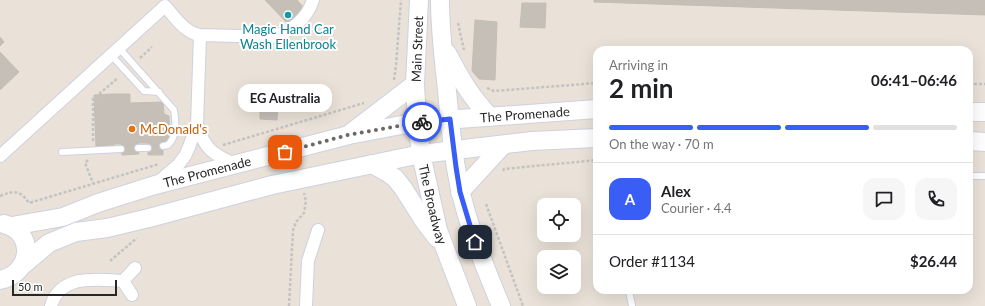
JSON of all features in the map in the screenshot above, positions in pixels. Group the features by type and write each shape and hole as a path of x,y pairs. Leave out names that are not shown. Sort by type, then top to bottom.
{"main road":[{"name":"Main Street","path":"417,122 415,84 419,0"},
{"name":"Main Street","path":"440,0 442,42 450,119"},
{"path":"442,42 460,79 478,104 490,116"},
{"path":"348,135 415,84"},
{"name":"The Promenade","path":"3,224 64,218 98,203 155,185 348,135 417,122 593,109"},
{"path":"973,112 985,112"},
{"path":"450,119 453,150 460,192 475,242 501,306"},
{"name":"The Broadway","path":"417,122 421,154 438,230 467,306"},
{"path":"0,280 14,275 24,264 49,243 76,232 107,228 142,220 204,202 301,179 421,154 532,141 593,141"},
{"path":"973,141 985,142"},
{"path":"460,192 503,145"},
{"path":"372,164 385,171 403,188 424,221 445,248"},
{"name":"The Promenade","path":"3,224 18,232 23,239 26,247 24,264"}],"street":[{"path":"0,156 165,6 186,29 193,34 272,37 282,34 302,20 308,12 313,0"},
{"path":"155,185 178,165 185,156 194,137 197,125 200,35"},
{"path":"197,125 202,139 214,154 235,164"},
{"path":"306,306 308,261 318,230"},
{"path":"123,281 135,268"},
{"path":"51,306 54,298 60,291 77,281 93,278 123,281 132,294"}],"lane":[{"path":"115,52 144,91 159,92"},
{"path":"115,52 159,92 174,110 176,117 174,138 168,145 163,146"},
{"path":"138,148 148,148"},
{"path":"62,152 121,150"},
{"path":"973,176 985,176"},
{"path":"630,294 632,306"}],"path":[{"path":"393,83 396,66 401,0"},
{"path":"456,16 464,51"},
{"path":"484,86 494,91 593,83"},
{"path":"973,84 985,84"},
{"path":"93,183 85,163 93,155 93,99 108,87"},
{"path":"500,173 504,169 593,160"},
{"path":"289,306 293,230 296,222 304,213 306,201 301,179"},
{"path":"486,204 523,306"}],"building":[{"name":"Magic Hand Car Wash Ellenbrook","path":"265,0 297,0 304,8 287,23"},
{"path":"594,0 985,0 985,15 594,2"},
{"path":"522,3 546,3 545,28 520,27"},
{"path":"475,20 497,22 495,80 479,79 472,71"},
{"path":"0,37 4,42 0,46"},
{"path":"0,52 19,72 0,90"},
{"path":"269,87 279,88 277,120 260,119 260,91 268,91"},
{"name":"McDonald's","path":"130,94 130,103 163,102 164,114 169,116 170,142 163,142 163,155 148,155 148,143 138,143 139,154 122,155 121,144 114,144 114,148 96,148 94,95"}],"way so far":[{"path":"285,152 348,135 422,122"}],"place":[{"name":"Magic Hand Car Wash Ellenbrook","path":"288,15"},
{"name":"McDonald's","path":"132,129"},
{"name":"EG Australia","path":"285,152"}],"route":[{"path":"422,122 450,119 460,192 475,242"}]}
